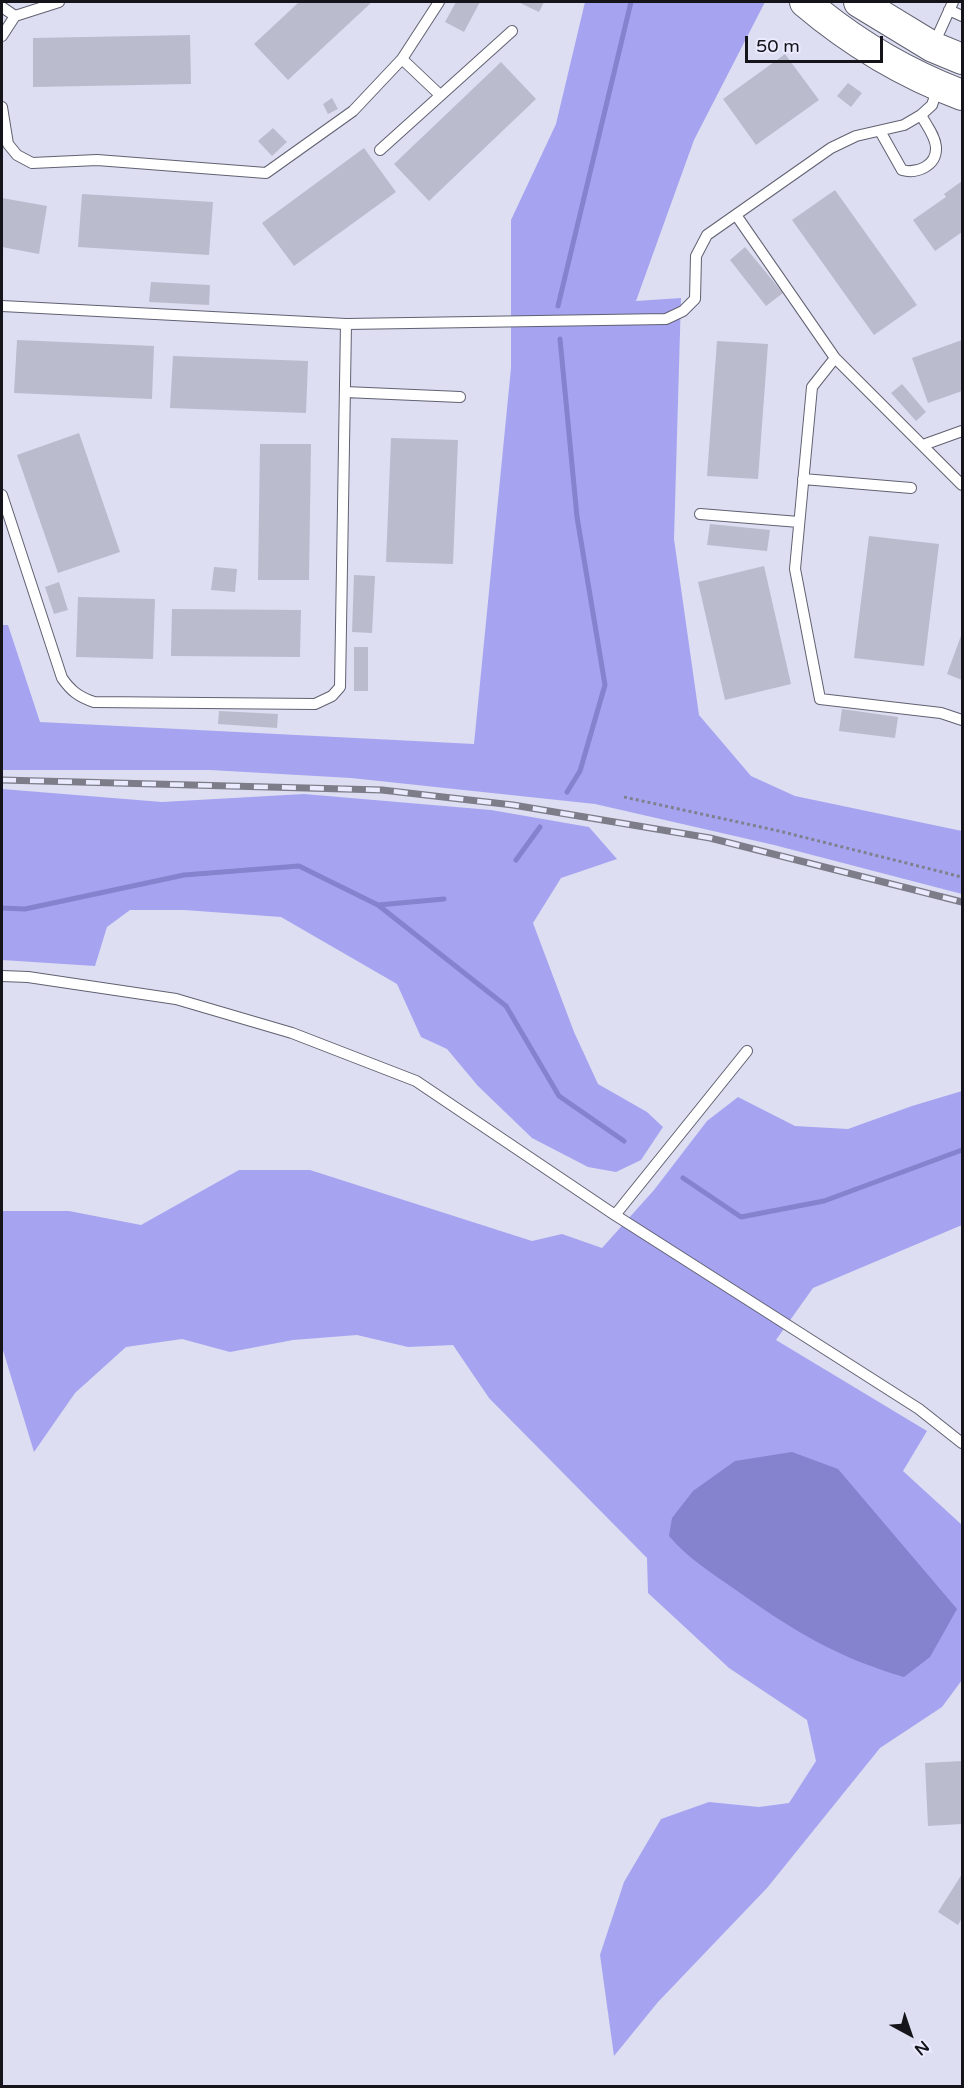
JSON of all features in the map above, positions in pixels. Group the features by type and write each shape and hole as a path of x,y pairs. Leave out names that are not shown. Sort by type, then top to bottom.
{"main road":[{"path":"805,2 869,48 950,91"},
{"path":"859,2 933,47 963,59"}],"lane":[{"path":"2,36 15,16 59,2"},
{"path":"2,107 5,144 17,155 32,163 97,160 266,173 353,111 402,59 439,2"},
{"path":"933,47 951,6 963,16"},
{"path":"2,7 15,16"},
{"path":"380,150 512,31"},
{"path":"402,59 440,95"},
{"path":"2,306 346,324 666,319 683,311 695,299 696,256 699,245 707,235 831,148 856,136 904,125 921,115 950,91"},
{"path":"880,131 893,159 902,170 912,173 924,169 933,159 936,148 934,138 921,115"},
{"path":"736,215 836,358 963,485"},
{"path":"2,495 62,678 70,690 94,702 315,704 332,696 340,687 346,324"},
{"path":"836,358 812,387 795,569 820,699 941,713 963,720"},
{"path":"345,392 460,397"},
{"path":"923,445 963,431"},
{"path":"803,479 911,488"},
{"path":"700,514 799,522"},
{"path":"2,976 28,977 176,999 292,1033 416,1081 615,1215 919,1409 963,1443"},
{"path":"615,1215 747,1051"}],"path":[{"path":"624,797 779,831 963,877"}],"shaded area":[{"path":"585,2 765,2 694,140 636,301 681,298 674,539 699,715 751,776 795,796 962,831 962,894 774,845 595,804 351,778 210,770 2,770 2,625 8,625 40,722 474,744 511,368 511,220 556,124"},
{"path":"2,789 162,802 304,794 491,810 589,827 617,859 561,878 533,923 574,1032 598,1084 647,1112 663,1127 641,1160 616,1172 588,1167 532,1138 478,1086 447,1049 421,1037 397,984 281,917 184,910 130,910 107,927 95,966 2,960"},
{"path":"962,1091 962,1225 813,1288 776,1340 927,1431 903,1471 962,1525 962,1680 942,1707 880,1748 767,1888 658,2002 614,2056 600,1955 624,1882 661,1819 709,1802 759,1807 789,1803 816,1761 807,1720 729,1668 648,1593 647,1558 489,1398 453,1345 408,1347 357,1335 293,1340 230,1352 182,1339 126,1347 75,1393 34,1452 2,1347 2,1211 69,1211 141,1225 239,1170 310,1170 532,1241 562,1234 602,1248 654,1190 707,1121 738,1097 795,1126 848,1129"},
{"path":"792,1452 838,1469 957,1609 930,1657 904,1677 835,1651 794,1629 708,1570 669,1536 672,1518 693,1491 735,1461"}],"building":[{"path":"299,2 372,2 288,80 254,44"},
{"path":"456,2 480,2 464,32 445,22"},
{"path":"518,2 544,2 539,12"},
{"path":"190,35 191,84 33,87 33,38"},
{"path":"785,54 819,100 756,145 723,99"},
{"path":"501,62 536,99 429,201 394,164"},
{"path":"848,83 862,93 851,107 837,96"},
{"path":"332,98 338,109 328,114 323,104"},
{"path":"273,128 287,142 272,156 258,141"},
{"path":"364,148 396,192 294,266 262,223"},
{"path":"962,181 962,232 935,251 913,220 946,197 944,194"},
{"path":"835,190 917,305 874,335 792,220"},
{"path":"82,194 213,202 209,255 78,247"},
{"path":"2,198 47,206 39,254 2,247"},
{"path":"745,247 783,293 766,306 730,260"},
{"path":"151,282 210,285 209,305 149,302"},
{"path":"17,340 154,346 152,399 14,393"},
{"path":"962,340 962,391 928,403 912,358"},
{"path":"717,341 768,344 758,479 707,476"},
{"path":"173,356 308,361 306,413 170,408"},
{"path":"902,384 926,412 916,421 891,393"},
{"path":"79,433 120,552 58,573 17,455"},
{"path":"391,438 458,440 453,564 386,562"},
{"path":"260,444 311,444 309,580 258,580"},
{"path":"710,524 770,530 767,551 707,545"},
{"path":"869,536 939,544 924,666 854,658"},
{"path":"764,566 791,684 725,700 698,582"},
{"path":"214,567 237,569 235,592 211,590"},
{"path":"354,575 375,576 372,633 352,632"},
{"path":"59,582 68,610 54,614 45,587"},
{"path":"78,597 155,599 153,659 76,657"},
{"path":"172,609 301,610 300,657 171,656"},
{"path":"962,633 962,680 947,674"},
{"path":"354,647 368,647 368,691 354,691"},
{"path":"842,709 898,717 895,738 839,731"},
{"path":"219,711 278,714 277,728 218,724"},
{"path":"962,1761 962,1824 928,1826 925,1763"},
{"path":"962,1874 962,1918 958,1925 938,1912"}],"waterway":[{"path":"558,306 631,2"},
{"path":"560,339 577,517 605,685 580,771 567,792"},
{"path":"516,860 540,827"},
{"path":"2,908 25,909 184,875 299,866 378,905 506,1006 559,1096 624,1141"},
{"path":"378,905 444,899"},
{"path":"683,1178 741,1217 824,1201 962,1150"}],"railway":[{"path":"2,780 382,790 513,805 710,838 962,902"}]}
